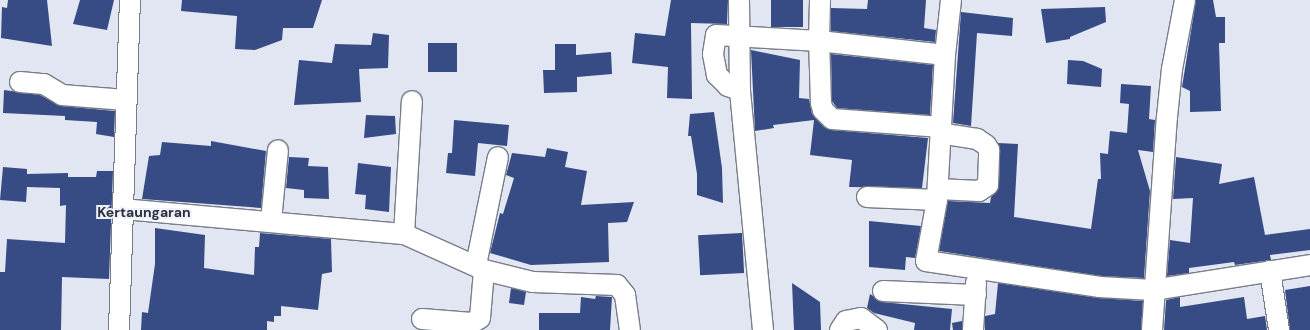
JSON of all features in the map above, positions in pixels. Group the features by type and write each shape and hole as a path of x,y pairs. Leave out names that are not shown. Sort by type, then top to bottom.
{"street":[{"path":"119,330 130,0"},
{"path":"739,0 738,36 740,90 763,330"},
{"path":"820,0 819,41 821,103 823,110 832,119 941,130 977,139 986,145 989,150 988,185 978,191 867,197"},
{"path":"921,292 938,194 945,55 951,0"},
{"path":"1152,330 1153,290 1171,76 1185,0"},
{"path":"740,90 728,86 717,75 709,35 819,41 945,55"},
{"path":"20,82 44,84 62,95 126,100"},
{"path":"404,234 412,101"},
{"path":"271,221 278,150"},
{"path":"422,320 472,323 480,318 480,268 498,157"},
{"path":"123,209 404,234 450,257 480,268 533,282 617,285 624,295 630,330"},
{"path":"926,261 1100,287 1153,290 1310,265"},
{"path":"972,330 976,295 976,269"},
{"path":"1270,271 1279,330"},
{"path":"883,291 976,295"},
{"path":"840,330 846,321 861,318 877,330"}],"building":[{"path":"8,0 47,0 52,46 1,38 2,7 7,8"},
{"path":"80,0 114,0 107,30 73,24"},
{"path":"182,0 322,0 313,28 283,28 282,40 255,50 235,49 237,16 181,11"},
{"path":"671,0 728,0 727,24 691,23 692,99 667,98 668,67 632,63 635,33 665,36"},
{"path":"771,0 803,0 803,27 771,27"},
{"path":"868,0 926,0 924,28 936,30 935,42 831,31 831,8 867,9"},
{"path":"1196,0 1213,0 1216,17 1225,17 1225,43 1219,43 1221,111 1190,112 1190,91 1182,87"},
{"path":"1105,7 1106,22 1070,37 1070,39 1046,43 1041,9"},
{"path":"961,12 1013,18 1012,36 977,33 971,126 953,123"},
{"path":"373,33 389,35 388,68 359,69 361,102 294,105 299,60 332,63 335,44 371,45"},
{"path":"428,43 457,43 457,72 428,72"},
{"path":"555,44 576,44 576,55 611,52 612,74 577,77 577,92 544,93 543,70 555,70"},
{"path":"751,50 800,60 799,98 809,99 812,114 824,127 831,130 928,138 922,188 849,187 852,160 810,155 814,120 773,125 774,128 755,131"},
{"path":"831,54 933,65 930,115 837,108 832,101"},
{"path":"1068,60 1083,61 1102,69 1101,87 1067,84"},
{"path":"1121,84 1151,86 1149,119 1155,120 1153,152 1138,150 1150,191 1144,278 1101,276 939,251 948,201 990,203 991,197 998,190 1000,150 998,143 1018,144 1014,217 1091,229 1098,179 1101,179 1100,153 1108,154 1110,131 1127,133 1129,104 1120,103"},
{"path":"4,90 40,95 61,106 115,111 114,137 96,134 97,122 65,120 65,116 3,113"},
{"path":"714,112 722,168 723,203 697,195 697,174 691,136 688,136 690,114"},
{"path":"366,115 395,116 396,134 364,138"},
{"path":"454,120 509,125 507,146 478,143 475,176 446,173 448,153 452,153"},
{"path":"211,141 266,151 261,208 142,199 149,156 160,155 162,142 211,146"},
{"path":"547,148 568,152 565,167 587,171 581,205 634,202 627,222 608,223 609,262 531,265 490,253 500,213 503,214 514,178 506,175 512,153 545,157"},
{"path":"289,157 309,158 308,166 328,167 329,199 304,198 304,190 286,188"},
{"path":"1176,157 1222,164 1219,184 1254,177 1265,235 1310,229 1310,250 1270,255 1271,260 1235,265 1234,262 1189,268 1189,273 1167,276 1170,240 1190,243 1193,198 1173,199"},
{"path":"358,163 391,167 389,212 365,209 366,195 355,194"},
{"path":"3,167 27,169 27,174 68,173 68,177 96,177 97,171 113,171 109,279 62,277 61,330 0,330 0,272 5,272 7,239 65,243 66,205 60,206 60,188 27,187 26,202 0,200"},
{"path":"869,221 921,226 915,258 906,257 905,270 869,267"},
{"path":"155,228 205,235 204,268 254,275 255,247 259,247 260,233 331,239 332,272 322,274 318,310 281,306 281,316 274,316 274,322 267,321 267,330 141,330 142,312 148,313 155,264"},
{"path":"742,233 744,273 700,275 698,235"},
{"path":"792,283 820,302 821,330 794,330"},
{"path":"998,283 1098,298 1143,301 1141,330 985,330 985,316 995,314"},
{"path":"1310,286 1310,330 1290,330 1285,290"},
{"path":"511,288 526,292 524,305 509,303"},
{"path":"870,294 882,302 952,309 950,330 914,330 915,323 874,313 867,308"},
{"path":"596,296 612,297 610,330 539,330 539,313 580,313 581,297 595,299"},
{"path":"1180,297 1180,307 1244,297 1247,319 1265,316 1267,330 1164,330 1166,300"},
{"path":"962,321 962,330 953,330 952,323"}],"district":[{"name":"Kertaungaran","path":"144,212"}]}
